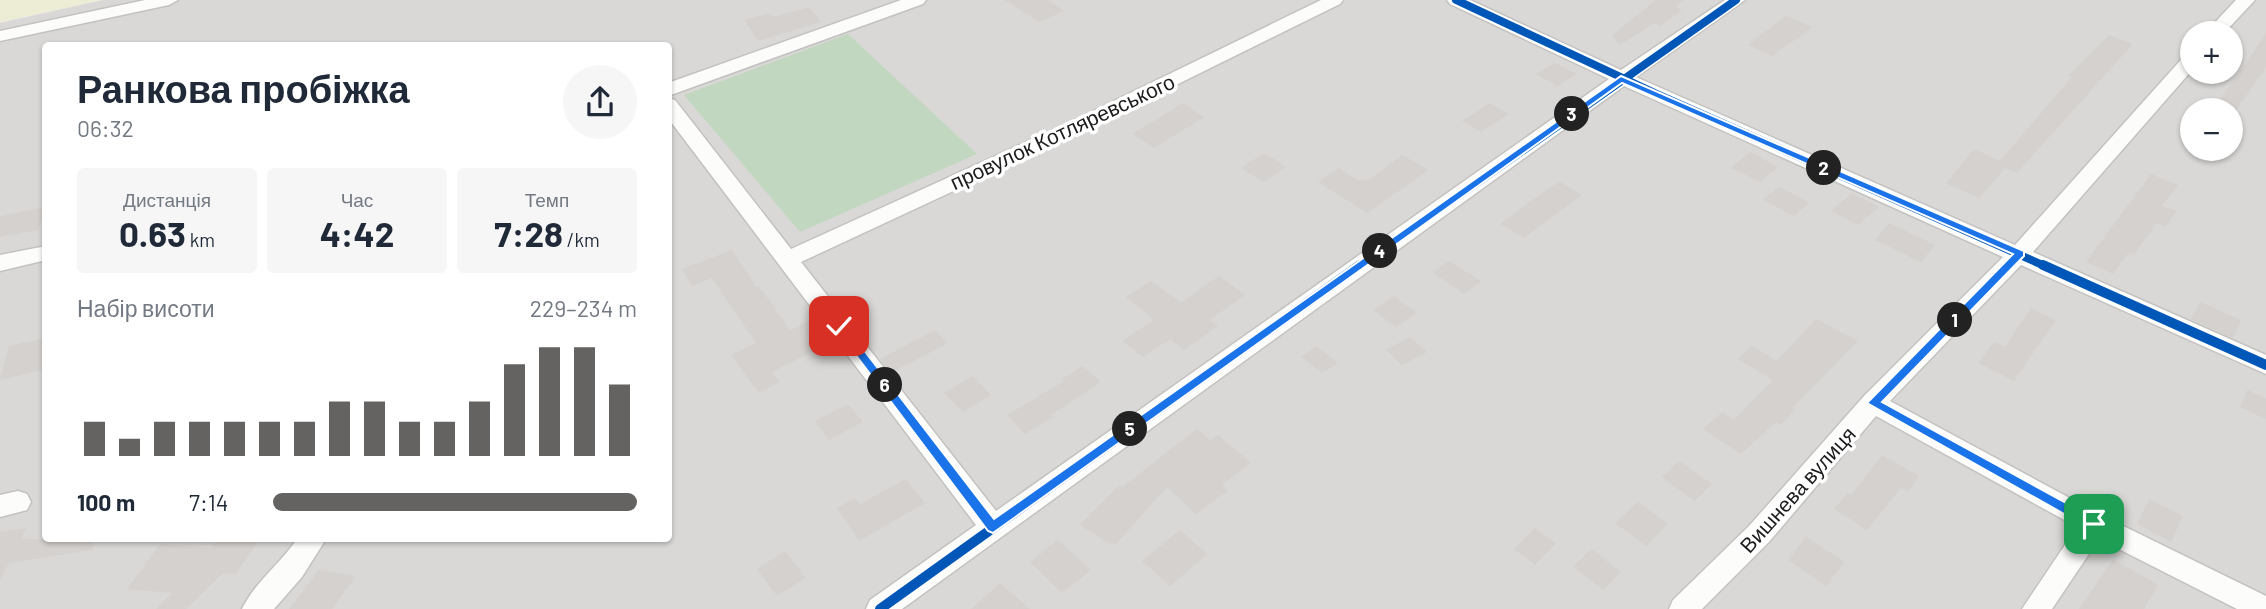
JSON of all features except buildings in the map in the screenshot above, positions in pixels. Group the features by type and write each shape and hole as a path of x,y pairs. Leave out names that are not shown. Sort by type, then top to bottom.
{"street":[{"path":"0,36 169,0"},
{"path":"672,89 917,0"},
{"name":"провулок Котляревського","path":"788,259 1086,122 1334,0"},
{"path":"1456,0 1621,79 2020,253 2266,365"},
{"path":"881,609 1621,79 1736,0"},
{"path":"2226,21 2246,0"},
{"name":"Вишнева вулиця","path":"1683,609 1759,534 1873,403 2020,253 2180,72"},
{"path":"672,109 993,527"},
{"path":"0,263 42,254"},
{"path":"1873,403 2094,524 2265,609"},
{"path":"2036,609 2094,524"},
{"path":"256,609 292,569 310,542"}],"shaded area":[{"path":"103,0 2266,0 2266,609 0,609 0,23"}],"green space":[{"path":"0,0 101,0 0,22"},
{"path":"848,34 977,154 800,232 684,95"}],"cycle path":[{"path":"1456,0 1758,140 2266,365"},
{"path":"880,609 1621,79 1736,0"}],"route":[{"path":"839,326 993,527 1621,79 2020,253 1873,403 2094,524"}]}
